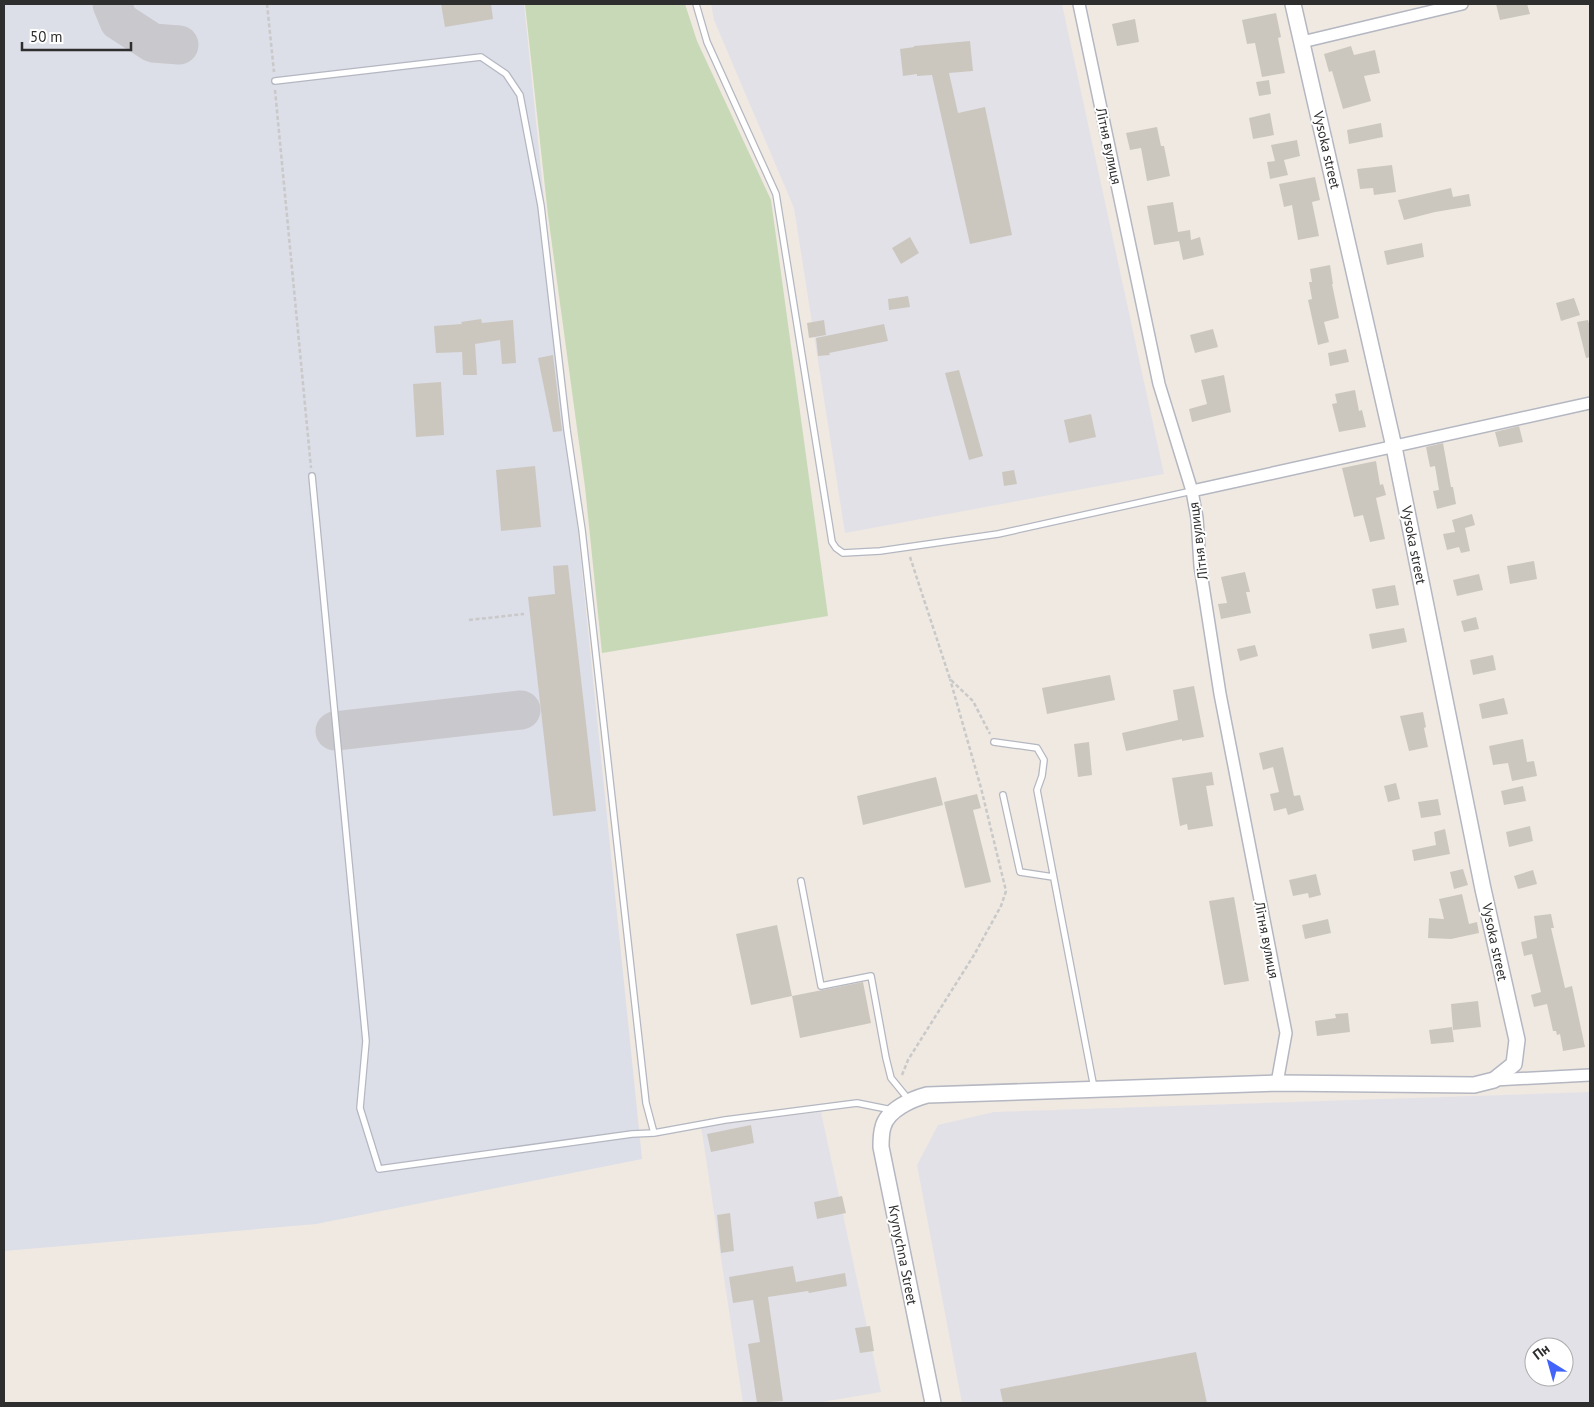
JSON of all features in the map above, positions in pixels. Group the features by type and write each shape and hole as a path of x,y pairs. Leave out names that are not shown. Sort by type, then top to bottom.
{"street":[{"name":"Літня вулиця","path":"1079,4 1159,384 1192,490 1197,518 1200,566 1220,694 1286,1033 1277,1083"},
{"name":"Vysoka street","path":"1293,4 1394,447 1483,889 1517,1040 1514,1064 1494,1080"},
{"path":"1302,42 1462,4"},
{"path":"1192,490 1590,403"},
{"path":"894,1110 909,1100 927,1095 1277,1083 1474,1085 1494,1080 1590,1075"},
{"name":"Krynychna Street","path":"894,1110 883,1125 881,1147 933,1403"}],"lane":[{"path":"696,4 708,42 776,194 832,542 836,548 843,552 880,551 998,534 1192,490"},
{"path":"275,81 481,57 506,74 520,95 540,206 567,430 582,530 646,1103 654,1133"},
{"path":"312,476 366,1041 360,1108 379,1169 632,1134 654,1133 725,1120 857,1103 894,1110"},
{"path":"994,742 1037,748 1044,760 1042,776 1037,790 1094,1088"},
{"path":"1003,795 1020,872 1053,876"},
{"path":"801,881 821,986 871,976 891,1078 909,1100"}],"path":[{"path":"267,4 312,476"},
{"path":"897,1085 908,1060 974,954 1001,906 1006,891 981,788 950,679 906,547"},
{"path":"469,620 524,614"},
{"path":"950,679 973,702 994,742"}],"shaded area":[{"path":"4,4 524,4 642,1159 316,1224 4,1251"},
{"path":"711,4 1062,4 1164,474 845,533 794,208 714,20"},
{"path":"1590,1092 1590,1403 962,1403 917,1165 938,1125 994,1112"},
{"path":"821,1112 881,1392 816,1403 743,1403 701,1126"}],"green space":[{"path":"525,4 685,4 697,41 771,200 828,616 602,653 585,487 548,215"}],"building":[{"path":"441,4 491,4 493,19 445,27"},
{"path":"1496,4 1527,4 1530,14 1500,20"},
{"path":"1276,13 1281,37 1278,38 1285,73 1262,77 1255,43 1247,44 1242,20"},
{"path":"1135,19 1139,42 1117,46 1112,24"},
{"path":"970,41 973,71 949,73 958,113 985,107 1012,235 970,244 932,75 917,76 917,74 903,76 900,49"},
{"path":"1351,46 1354,55 1375,50 1380,73 1364,76 1371,101 1343,109 1332,71 1329,72 1324,54"},
{"path":"1269,80 1271,94 1259,96 1256,82"},
{"path":"1270,113 1274,135 1253,139 1249,118"},
{"path":"1381,123 1383,137 1349,144 1347,130"},
{"path":"1157,127 1161,146 1164,146 1170,176 1147,181 1141,148 1130,150 1126,133"},
{"path":"1297,140 1300,156 1284,160 1288,175 1270,179 1267,162 1275,161 1271,145"},
{"path":"1392,165 1396,192 1374,195 1373,188 1360,189 1357,169"},
{"path":"1315,177 1320,200 1312,202 1319,236 1298,240 1292,205 1284,207 1279,184"},
{"path":"1451,188 1453,197 1469,194 1471,206 1404,220 1398,200"},
{"path":"1173,202 1178,232 1190,230 1191,240 1200,237 1204,255 1183,260 1179,241 1154,245 1147,206"},
{"path":"910,237 919,253 901,264 892,248"},
{"path":"1422,243 1424,257 1387,265 1384,251"},
{"path":"1330,265 1339,318 1324,322 1329,342 1318,345 1308,300 1312,299 1309,282 1312,282 1310,269"},
{"path":"908,296 910,307 889,310 888,299"},
{"path":"1574,298 1580,315 1561,321 1556,303"},
{"path":"481,319 482,323 513,320 516,363 502,364 500,340 475,344 477,375 463,375 462,352 436,353 434,326 462,324 461,322"},
{"path":"824,320 826,335 809,338 807,323"},
{"path":"1588,320 1590,327 1590,357 1586,358 1577,322"},
{"path":"884,324 888,341 829,353 830,355 818,356 816,338"},
{"path":"1213,329 1218,347 1195,353 1190,335"},
{"path":"1346,349 1349,362 1330,366 1328,353"},
{"path":"553,355 562,431 553,432 538,358"},
{"path":"959,370 983,456 969,460 945,373"},
{"path":"1224,375 1231,412 1192,422 1189,409 1207,404 1201,380"},
{"path":"441,382 444,435 416,437 413,384"},
{"path":"1355,390 1359,411 1362,410 1366,427 1339,432 1332,404 1337,403 1335,394"},
{"path":"1091,414 1096,437 1069,443 1064,420"},
{"path":"1519,426 1523,442 1499,447 1495,432"},
{"path":"1443,443 1456,504 1437,509 1433,491 1439,490 1435,466 1430,467 1426,447"},
{"path":"1376,461 1380,485 1383,484 1386,495 1376,498 1385,539 1370,542 1363,515 1354,517 1342,468"},
{"path":"535,466 541,527 501,531 496,470"},
{"path":"1014,470 1017,484 1004,486 1002,472"},
{"path":"1472,514 1475,525 1465,528 1470,551 1461,553 1459,547 1447,550 1443,534 1455,532 1452,520"},
{"path":"1534,561 1537,579 1510,584 1507,566"},
{"path":"568,565 596,811 553,816 528,597 555,594 553,566"},
{"path":"1245,572 1250,592 1246,592 1251,613 1221,619 1218,604 1227,603 1221,577"},
{"path":"1479,574 1483,590 1457,596 1453,580"},
{"path":"1395,585 1399,605 1376,609 1372,589"},
{"path":"1476,617 1479,629 1464,632 1461,621"},
{"path":"1404,628 1407,642 1372,649 1369,634"},
{"path":"1255,645 1258,656 1240,661 1237,649"},
{"path":"1493,655 1496,670 1473,675 1470,660"},
{"path":"1110,675 1115,700 1047,714 1042,688"},
{"path":"1194,686 1204,737 1182,741 1182,739 1126,751 1122,733 1178,720 1173,690"},
{"path":"1504,698 1508,714 1482,719 1479,704"},
{"path":"1423,712 1428,747 1409,751 1400,716"},
{"path":"1523,739 1527,762 1534,761 1537,776 1512,781 1508,763 1493,765 1489,746"},
{"path":"1089,742 1092,775 1078,777 1074,744"},
{"path":"1283,747 1294,796 1300,795 1304,810 1288,815 1286,808 1274,811 1270,794 1279,792 1273,767 1263,770 1259,753"},
{"path":"1212,772 1214,785 1206,786 1213,826 1188,830 1187,824 1180,826 1172,778"},
{"path":"936,777 943,805 863,825 857,796"},
{"path":"1396,783 1400,799 1388,802 1384,786"},
{"path":"1523,786 1526,801 1504,805 1501,791"},
{"path":"977,794 981,808 973,810 991,882 965,888 944,802"},
{"path":"1438,799 1441,815 1421,818 1418,802"},
{"path":"1530,826 1533,841 1509,847 1506,832"},
{"path":"1445,829 1450,854 1414,861 1412,850 1436,845 1434,832"},
{"path":"1463,869 1468,885 1454,889 1450,872"},
{"path":"1533,870 1537,884 1518,889 1514,876"},
{"path":"1316,874 1321,895 1309,898 1308,893 1293,896 1289,880"},
{"path":"1462,894 1469,924 1477,922 1479,933 1451,939 1428,938 1429,918 1444,919 1439,899"},
{"path":"1234,897 1249,981 1224,985 1209,901"},
{"path":"1551,914 1554,928 1551,928 1565,988 1572,986 1585,1047 1563,1051 1560,1034 1557,1035 1556,1031 1553,1031 1547,1004 1534,1007 1531,995 1541,992 1532,954 1524,956 1521,942 1537,938 1534,916"},
{"path":"1328,919 1331,933 1305,939 1302,925"},
{"path":"777,925 792,996 751,1005 736,934"},
{"path":"863,982 871,1023 800,1038 792,996"},
{"path":"1478,1001 1481,1027 1453,1030 1451,1004"},
{"path":"1348,1013 1350,1032 1317,1036 1315,1021 1336,1018 1335,1014"},
{"path":"1452,1027 1454,1042 1431,1044 1429,1030"},
{"path":"751,1125 754,1143 711,1152 707,1134"},
{"path":"842,1196 846,1213 817,1219 814,1202"},
{"path":"730,1213 734,1251 721,1253 717,1215"},
{"path":"793,1266 796,1282 845,1273 847,1286 809,1293 808,1291 768,1297 783,1401 757,1403 748,1344 760,1342 753,1300 733,1303 729,1277"},
{"path":"870,1326 874,1351 860,1353 855,1328"},
{"path":"1196,1352 1207,1403 1003,1403 1000,1389"}],"taxiway":[{"path":"112,4 119,21 153,43 179,45"},
{"path":"335,731 521,710"}]}
